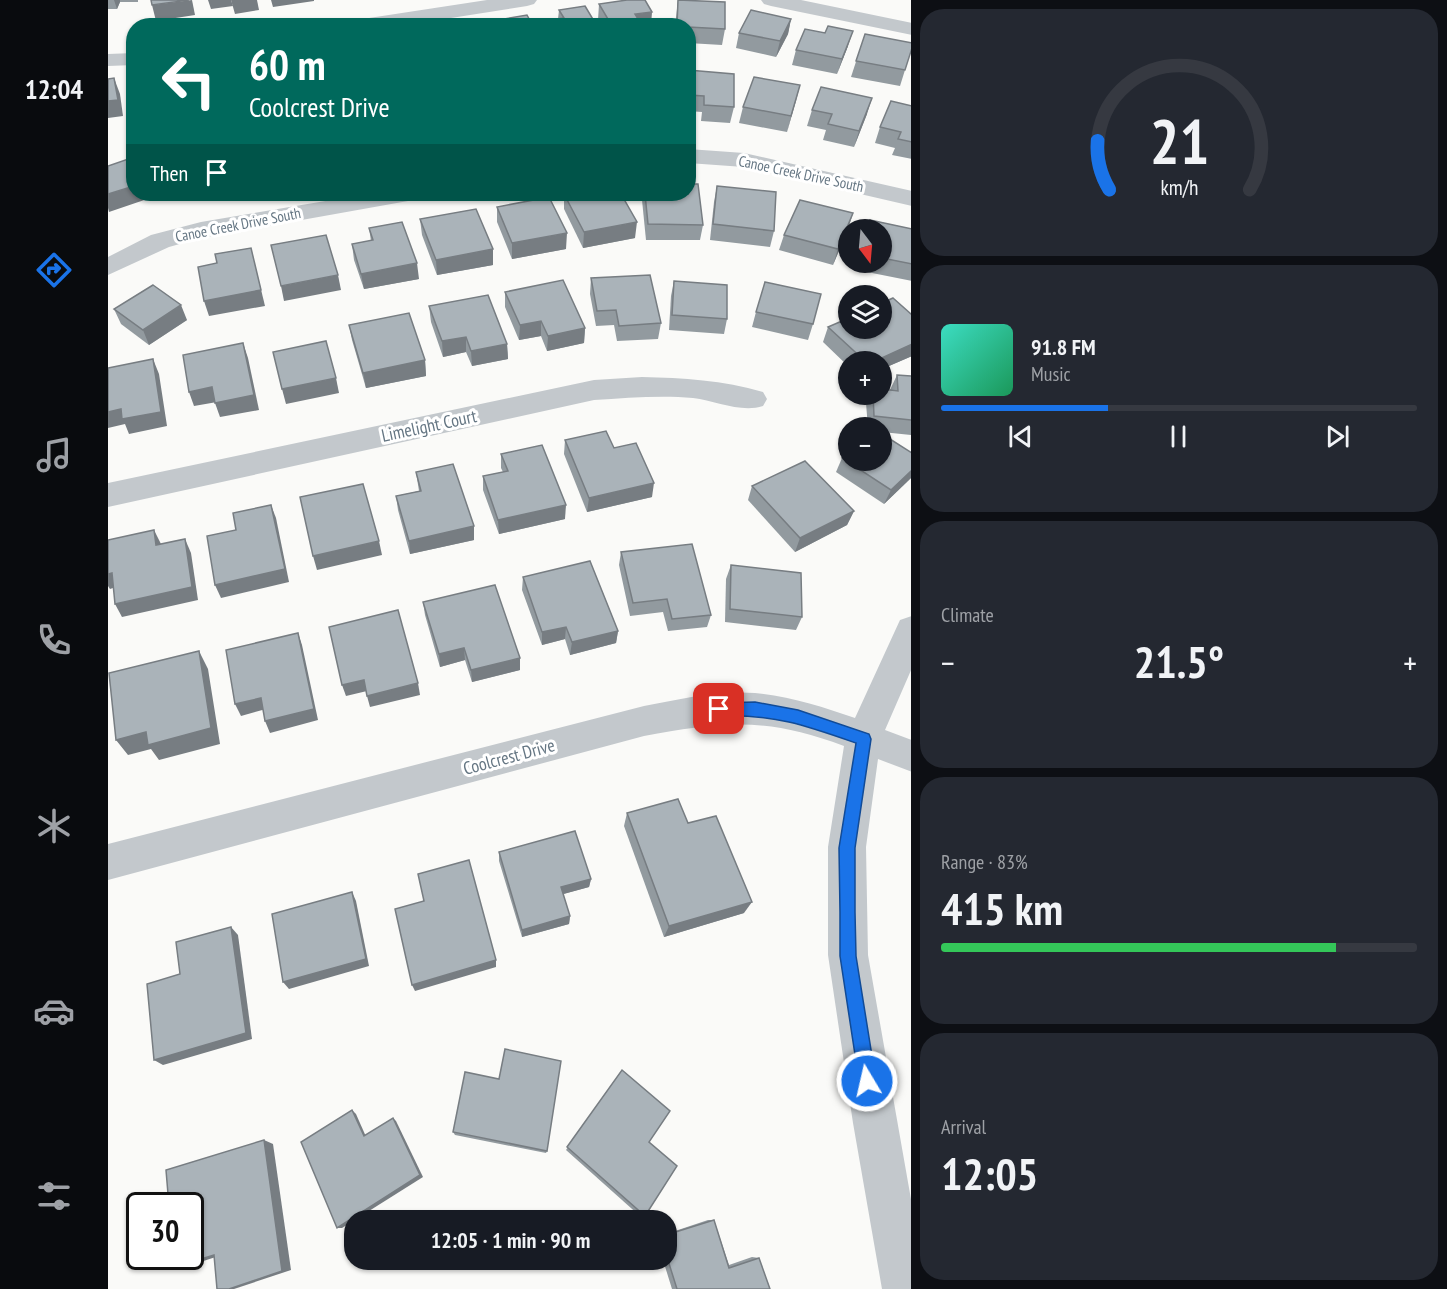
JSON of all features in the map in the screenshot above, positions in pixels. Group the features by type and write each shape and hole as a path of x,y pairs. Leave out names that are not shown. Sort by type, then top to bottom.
{"street":[{"path":"409,18 527,0"},
{"path":"771,0 901,21"},
{"path":"108,60 126,59"},
{"name":"Canoe Creek Drive South","path":"696,157 744,160 911,199"},
{"name":"Canoe Creek Drive South","path":"108,267 160,242 201,230 368,201"},
{"name":"Limelight Court","path":"108,495 594,390 642,387 693,388 753,399"},
{"path":"904,1289 873,1123 848,956 847,848 863,739 911,632"},
{"name":"Coolcrest Drive","path":"108,862 644,721 701,710 755,708 798,716 911,756"}],"building":[{"path":"151,0 189,0 152,5"},
{"path":"645,0 652,12 635,14 638,18 607,18 599,4"},
{"path":"678,0 725,2 725,29 696,27 696,18 677,18"},
{"path":"585,6 592,18 564,18 559,10"},
{"path":"751,10 791,19 780,41 739,33"},
{"path":"527,15 529,18 510,18"},
{"path":"828,26 853,31 842,59 796,50 805,29 825,33"},
{"path":"865,34 911,43 905,70 856,61"},
{"path":"696,71 734,74 734,107 704,105 704,96 696,96"},
{"path":"754,77 800,85 791,116 743,107"},
{"path":"114,78 118,100 108,101 108,79"},
{"path":"821,87 872,98 859,131 828,124 832,114 812,110"},
{"path":"891,101 911,106 911,142 898,139 901,132 880,127"},
{"path":"126,160 126,188 108,194 108,166"},
{"path":"696,184 698,184 703,225 648,224 646,201 696,201"},
{"path":"717,186 776,192 774,231 713,224"},
{"path":"800,200 853,213 850,219 838,219 838,249 784,235"},
{"path":"528,201 551,201 567,233 512,243 497,207"},
{"path":"568,201 625,201 637,222 584,232"},
{"path":"476,209 493,249 436,260 420,219"},
{"path":"402,222 417,263 361,274 352,244 373,240 369,228"},
{"path":"892,225 911,229 911,264 892,260"},
{"path":"326,235 338,275 281,286 271,245"},
{"path":"251,248 261,290 204,301 198,267 217,263 215,254"},
{"path":"650,275 661,323 619,326 616,310 597,311 591,278"},
{"path":"563,280 585,328 548,336 541,321 520,325 505,292"},
{"path":"674,281 727,285 727,319 672,315"},
{"path":"765,282 821,294 813,324 756,312"},
{"path":"153,285 181,305 143,330 114,309"},
{"path":"488,295 507,344 471,351 466,337 442,341 429,306"},
{"path":"892,298 911,314 911,344 892,353 892,351 854,351 841,339 892,339"},
{"path":"409,313 425,360 363,373 349,325"},
{"path":"838,323 838,336 828,327"},
{"path":"326,341 336,378 282,389 273,352"},
{"path":"243,343 254,395 215,403 212,387 189,392 183,355"},
{"path":"153,359 161,412 122,419 121,409 108,412 108,368"},
{"path":"897,375 911,376 911,420 874,416 874,405 892,405 892,390 898,391"},
{"path":"606,431 614,448 636,443 654,483 589,498 565,440"},
{"path":"892,440 911,452 911,471 891,490 862,471 892,471"},
{"path":"542,445 566,505 498,520 483,476 508,471 501,454"},
{"path":"805,461 854,511 800,538 752,486"},
{"path":"453,464 474,526 409,541 396,496 421,491 416,472"},
{"path":"363,484 379,541 313,556 300,497"},
{"path":"271,505 285,569 215,585 207,536 236,530 233,513"},
{"path":"154,530 156,545 185,539 192,587 115,604 112,573 108,574 108,540"},
{"path":"692,544 711,615 672,619 667,599 633,603 621,552"},
{"path":"590,561 618,631 572,642 566,627 542,632 523,577"},
{"path":"731,565 801,573 802,617 730,609"},
{"path":"495,585 520,658 471,670 464,648 439,654 423,602"},
{"path":"398,610 418,683 367,696 364,680 342,685 329,627"},
{"path":"298,633 314,709 265,721 261,698 235,704 226,650"},
{"path":"199,651 211,728 148,745 146,732 116,740 109,673"},
{"path":"678,799 688,823 716,816 752,902 669,926 627,813"},
{"path":"575,831 591,879 561,887 570,916 522,930 499,852"},
{"path":"469,860 496,960 412,985 395,909 424,901 418,874"},
{"path":"352,892 366,959 283,982 272,914"},
{"path":"231,927 246,1033 154,1060 147,984 180,974 176,942"},
{"path":"505,1049 561,1061 547,1151 453,1132 465,1072 499,1079"},
{"path":"622,1070 670,1111 649,1142 677,1166 649,1210 638,1210 567,1147"},
{"path":"352,1110 364,1136 393,1118 420,1175 365,1210 344,1210 344,1224 337,1228 301,1142"},
{"path":"264,1140 282,1271 229,1289 217,1289 214,1255 204,1258 204,1192 168,1192 166,1170"},
{"path":"714,1220 729,1268 759,1258 770,1289 677,1289 671,1270 677,1270 677,1232"}],"route":[{"path":"719,709 755,708 798,716 863,739 847,848 848,956 867,1081"}]}
